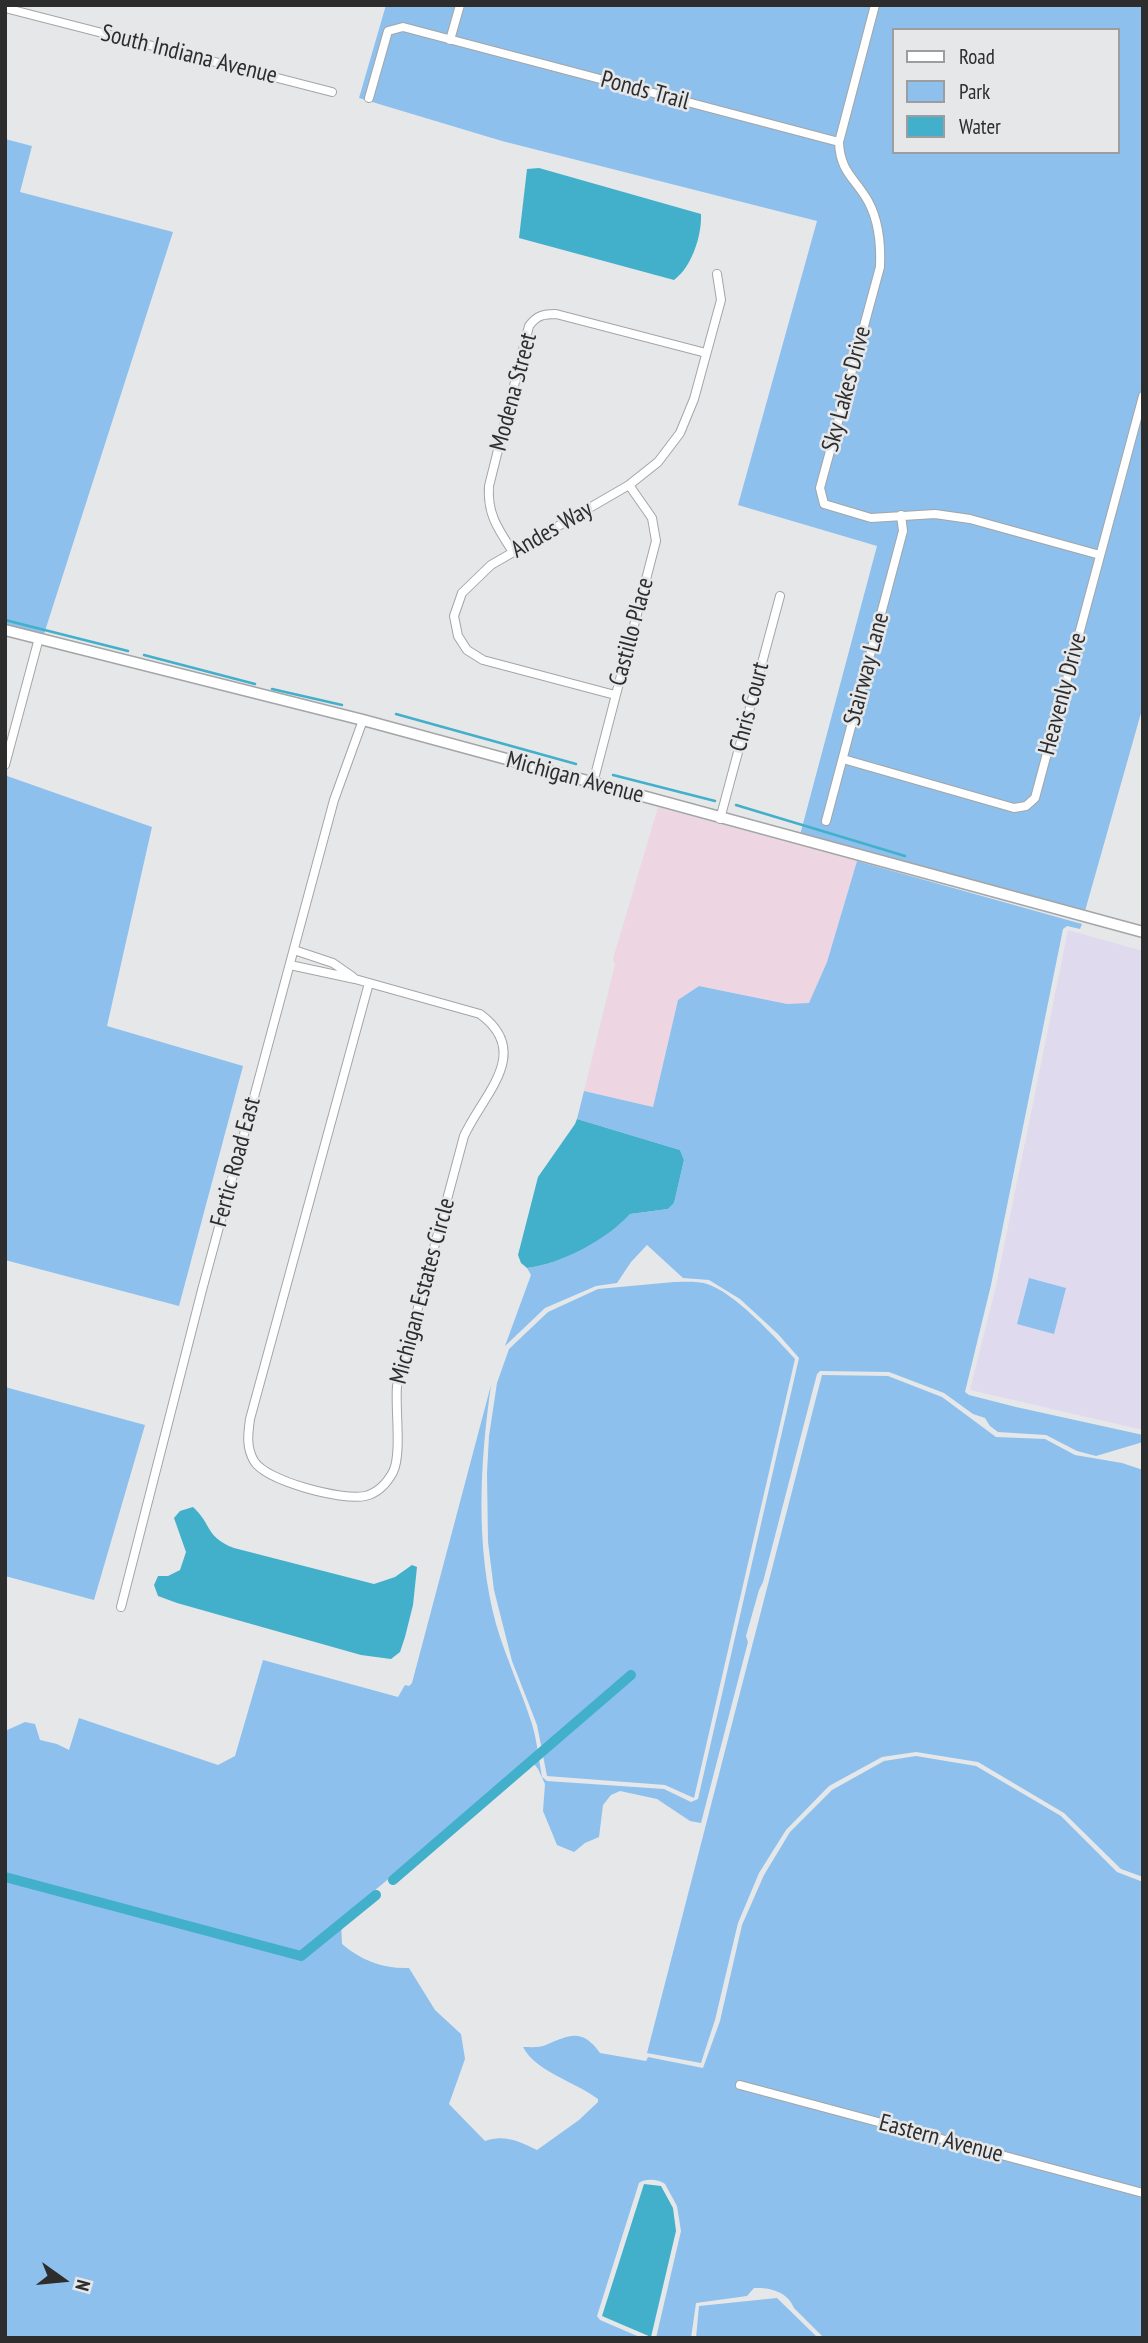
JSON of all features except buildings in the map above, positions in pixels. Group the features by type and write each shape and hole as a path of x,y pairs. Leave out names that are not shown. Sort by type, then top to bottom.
{"street":[{"path":"450,40 460,5"},
{"path":"839,142 875,5"},
{"name":"South Indiana Avenue","path":"5,8 332,92"},
{"name":"Ponds Trail","path":"369,98 388,31 403,27 839,142"},
{"name":"Sky Lakes Drive","path":"839,142 839,158 868,202 877,225 881,247 880,267 820,488 824,504 871,518 935,514 970,519 1100,555"},
{"name":"Andes Way","path":"615,695 482,660 461,643 454,616 462,593 491,565 629,485 657,462 680,433 694,399 721,300 717,274"},
{"name":"Modena Street","path":"513,552 496,526 488,503 489,486 529,326 533,320 543,314 556,314 706,353"},
{"name":"Heavenly Drive","path":"844,760 1014,808 1026,806 1035,798 1143,396"},
{"name":"Castillo Place","path":"593,783 656,541 652,518 629,485"},
{"name":"Stairway Lane","path":"826,821 903,531 901,515"},
{"name":"Chris Court","path":"720,819 780,596"},
{"name":"Michigan Avenue","path":"5,630 363,720 1143,932"},
{"path":"5,765 39,638"},
{"name":"Fertic Road East","path":"121,1607 202,1290 334,800 363,720"},
{"name":"Michigan Estates Circle","path":"294,950 333,963 355,979"},
{"name":"Michigan Estates Circle","path":"289,965 355,979 480,1014 494,1024 502,1040 504,1052 499,1076 472,1117 464,1136 397,1386 395,1407 398,1450 394,1470 383,1487 366,1496 345,1497 282,1481 265,1472 255,1462 247,1443 250,1419 369,983"},
{"name":"Eastern Avenue","path":"740,2085 1143,2193"}],"shaded area":[{"path":"658,807 857,861 827,962 809,1004 787,1004 699,986 678,1000 653,1107 584,1091 615,964 613,959"},
{"path":"1068,930 1143,951 1143,1430 970,1390 996,1286"}],"green space":[{"path":"386,5 1143,5 1143,706 1085,911 800,835 877,546 738,505 817,221 502,141 359,98"},
{"path":"5,139 32,146 20,192 173,232 44,634 5,624"},
{"path":"7,776 152,827 107,1026 243,1066 179,1306 5,1260"},
{"path":"857,861 1082,924 1080,929 1067,926 1063,929 991,1285 965,1392 1016,1407 1143,1435 1143,1442 1096,1456 1077,1451 1046,1435 998,1432 985,1418 973,1414 944,1393 889,1372 820,1371 746,1636 748,1642 701,1823 690,1821 657,1799 620,1791 611,1795 603,1805 599,1837 574,1852 557,1845 543,1811 545,1784 531,1760 344,1916 341,1920 342,1944 374,1963 409,1968 435,2010 461,2034 465,2059 449,2104 485,2141 505,2138 537,2150 579,2120 598,2099 547,2070 529,2056 523,2047 540,2047 575,2036 587,2040 600,2053 646,2061 648,2057 703,2068 720,2021 742,1925 764,1875 790,1832 832,1790 884,1761 916,1756 976,1766 1061,1816 1117,1872 1143,1882 1143,2338 824,2338 783,2294 754,2288 747,2296 696,2303 691,2338 656,2338 681,2231 677,2206 665,2184 645,2180 639,2183 597,2316 600,2320 642,2338 5,2338 5,1731 25,1722 35,1724 40,1740 69,1750 79,1718 218,1765 235,1756 263,1660 398,1697 405,1685 412,1683 491,1385 482,1474 485,1565 496,1624 532,1724 542,1777 547,1781 664,1789 691,1802 698,1799 799,1358 778,1334 740,1299 709,1280 683,1278 647,1245 617,1283 596,1286 545,1308 505,1346 531,1275 527,1268 540,1266 583,1249 630,1214 668,1209 674,1203 684,1160 680,1150 577,1119 584,1091 653,1107 678,1000 699,986 787,1004 809,1003 827,962"},
{"path":"1029,1278 1066,1288 1054,1334 1017,1324"},
{"path":"674,1282 707,1284 729,1296 795,1359 694,1798 665,1785 547,1776 537,1725 512,1661 494,1590 488,1542 489,1436 497,1383 509,1349 548,1312 598,1289"},
{"path":"822,1375 888,1376 942,1397 996,1437 1045,1439 1075,1455 1122,1463 1143,1470 1143,1877 1121,1869 1064,1813 978,1762 916,1752 882,1757 829,1786 786,1830 759,1873 738,1923 715,2020 701,2063 647,2053"},
{"path":"5,1387 145,1425 94,1600 5,1576"},
{"path":"777,2298 818,2338 696,2338 699,2306"}],"water":[{"path":"539,168 701,214 698,241 686,267 674,280 519,238 527,169"},
{"path":"577,1119 680,1150 684,1160 674,1203 668,1209 630,1214 583,1249 540,1266 527,1268 518,1255 538,1177"},
{"path":"193,1507 213,1535 234,1548 374,1584 395,1577 412,1565 417,1567 413,1605 400,1652 391,1659 361,1655 158,1596 154,1585 158,1576 168,1576 180,1570 186,1552 174,1518 180,1511"},
{"path":"644,2184 661,2186 673,2208 676,2231 651,2337 602,2316"}],"waterway":[{"path":"5,620 128,651"},
{"path":"144,655 255,684"},
{"path":"272,689 342,705"},
{"path":"396,714 576,764"},
{"path":"613,775 715,801"},
{"path":"736,805 905,856"},
{"path":"393,1880 631,1675"},
{"path":"5,1877 301,1956 376,1895"}]}
